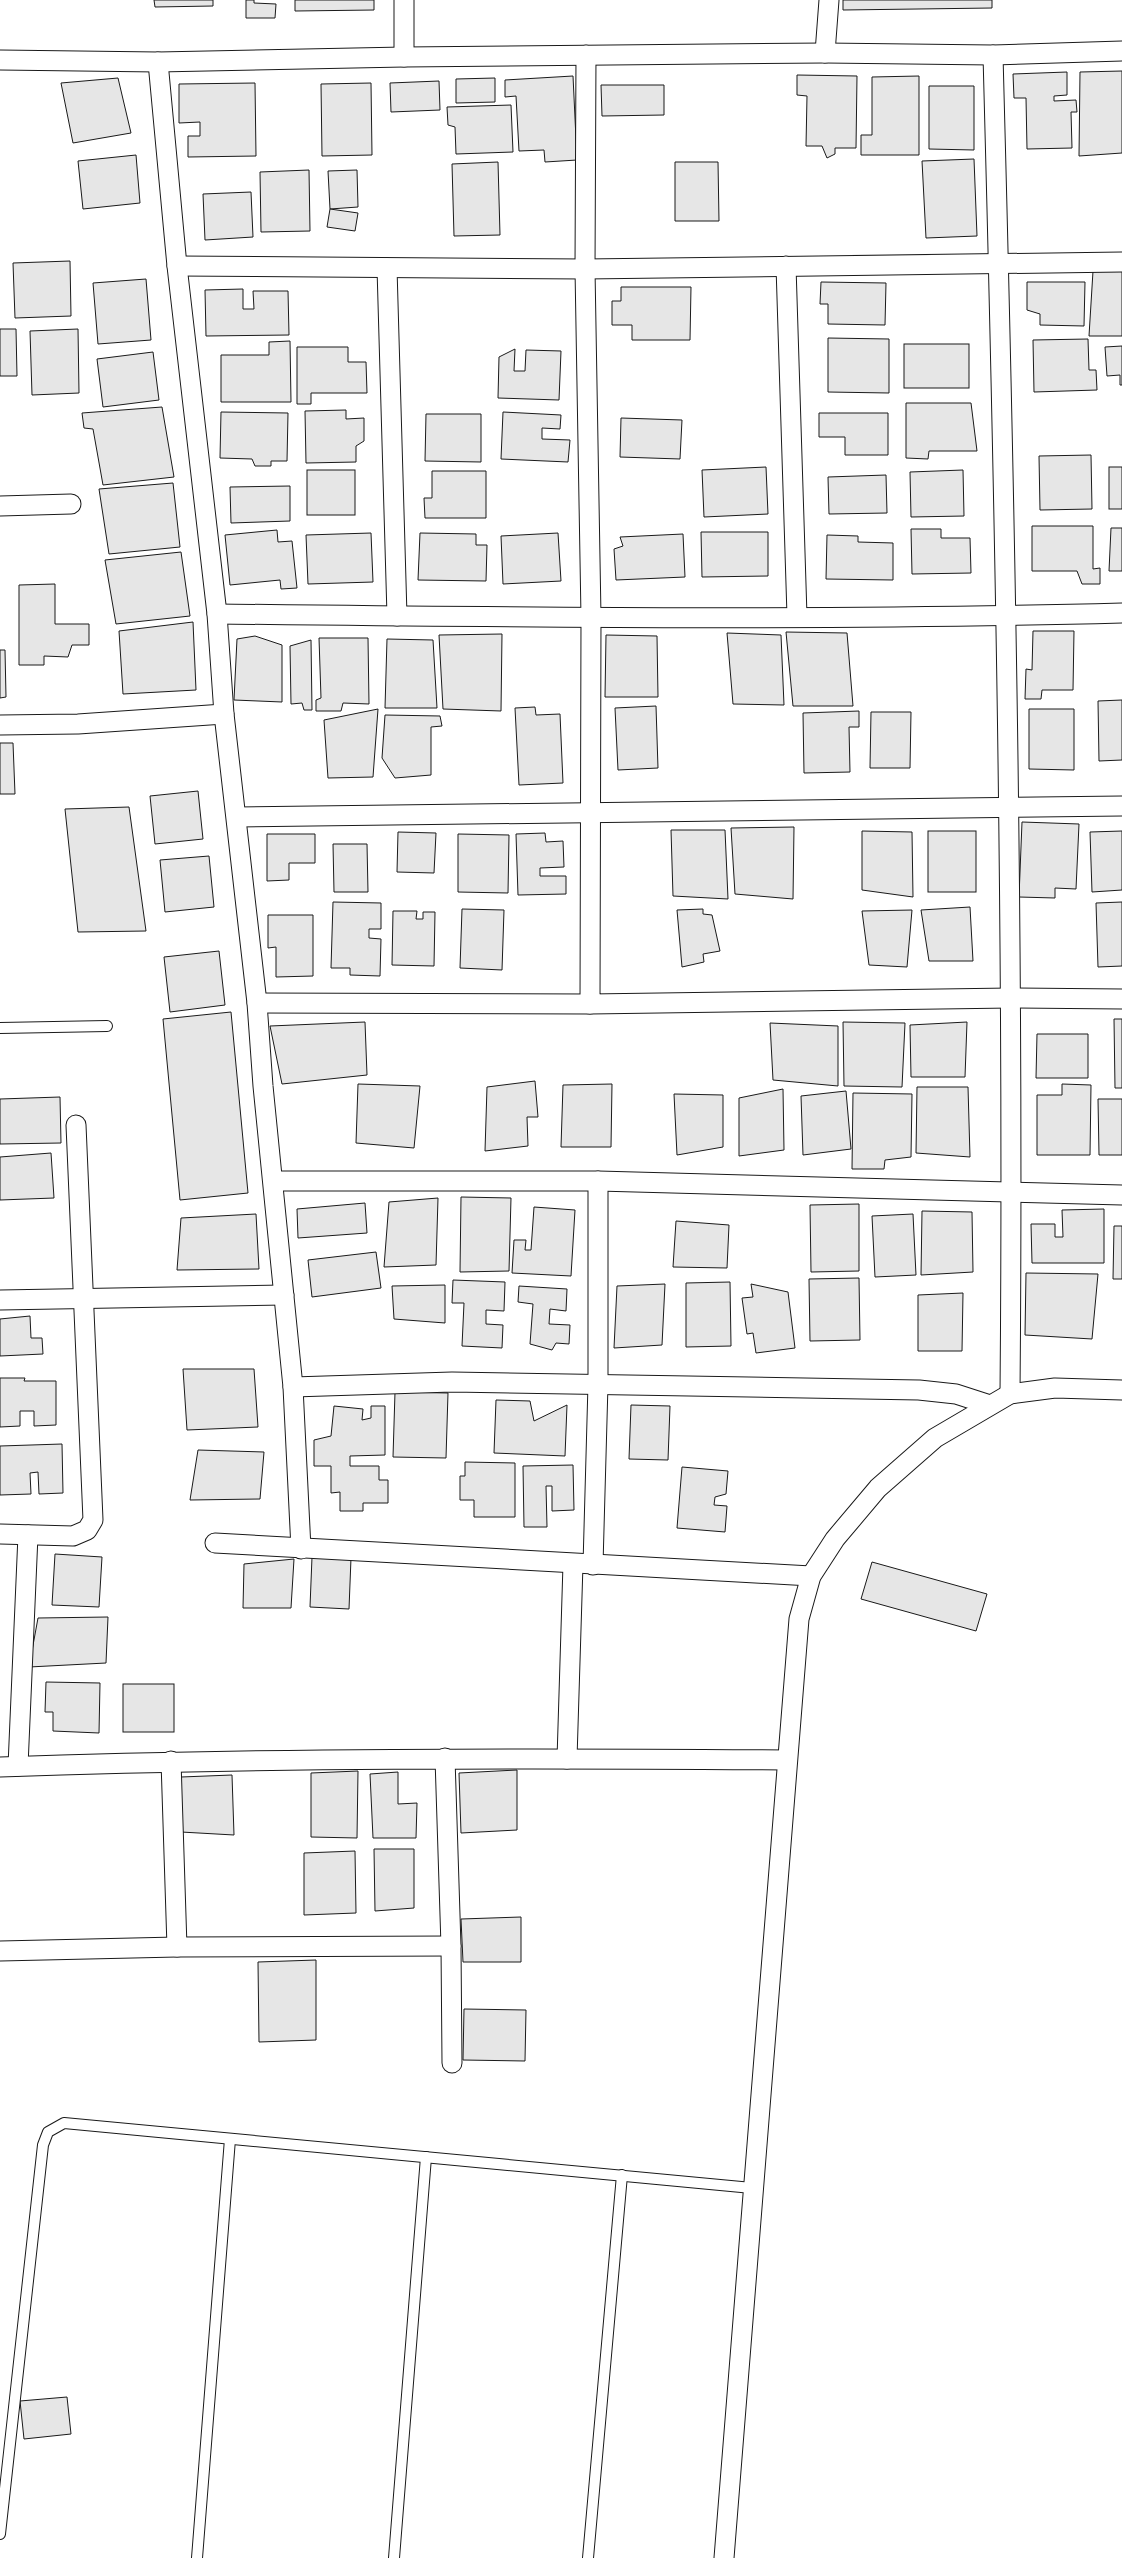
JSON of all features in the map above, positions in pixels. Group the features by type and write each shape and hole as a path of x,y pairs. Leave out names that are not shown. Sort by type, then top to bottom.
{"street":[{"path":"404,0 404,56"},
{"path":"825,53 829,0"},
{"path":"0,60 158,62 404,56 825,53 993,55 1122,51"},
{"path":"586,55 585,269 591,617 590,1004"},
{"path":"993,55 1006,616 1007,808 1011,998 1010,1394"},
{"path":"158,62 177,266 217,614 224,714 257,1003 262,1086 274,1181 293,1387 301,1549"},
{"path":"177,266 585,269 1122,262"},
{"path":"786,266 797,616"},
{"path":"387,268 397,616"},
{"path":"0,506 71,504"},
{"path":"217,614 591,617 1006,616 1122,613"},
{"path":"0,725 78,724 224,714"},
{"path":"237,818 1122,806"},
{"path":"257,1003 590,1004 1011,998 1122,999"},
{"path":"0,1534 73,1536 87,1530 93,1520 85,1298 76,1125"},
{"path":"274,1181 598,1181 1122,1195"},
{"path":"593,1565 598,1384 598,1181"},
{"path":"0,1300 284,1295"},
{"path":"293,1387 452,1382 919,1390 956,1394 990,1405"},
{"path":"724,2558 752,2188 799,1619 811,1576 835,1539 878,1488 935,1438 990,1405 1010,1394 1055,1388 1122,1390"},
{"path":"28,1535 9,1766 171,1761 445,1758 787,1760"},
{"path":"215,1543 811,1576"},
{"path":"567,1759 573,1564"},
{"path":"445,1758 451,1946 452,2063"},
{"path":"171,1761 177,1947"},
{"path":"0,1951 177,1947 451,1946"}],"lane":[{"path":"0,1028 108,1026"},
{"path":"0,2534 43,2145 48,2132 64,2123 752,2188"},
{"path":"197,2558 230,2139"},
{"path":"394,2558 426,2157"},
{"path":"588,2558 622,2175"}],"building":[{"path":"154,0 213,0 213,6 155,7"},
{"path":"246,0 254,0 254,3 276,4 275,18 246,18"},
{"path":"295,0 374,0 374,10 295,11"},
{"path":"843,0 992,0 992,8 843,10"},
{"path":"1122,71 1122,153 1079,156 1080,72"},
{"path":"1067,72 1067,95 1054,96 1054,101 1076,100 1077,112 1071,112 1072,148 1027,149 1026,98 1014,98 1013,74"},
{"path":"797,75 857,76 856,148 835,148 835,154 827,158 822,146 806,146 807,96 797,95"},
{"path":"573,76 577,160 545,162 544,150 519,151 516,96 505,97 505,80"},
{"path":"919,76 919,155 861,155 861,135 872,135 872,77"},
{"path":"118,78 131,133 73,143 61,83"},
{"path":"495,78 495,102 456,103 456,79"},
{"path":"439,81 440,110 391,112 390,83"},
{"path":"255,83 256,156 188,157 188,136 200,136 200,122 179,123 179,84"},
{"path":"371,83 372,155 322,156 321,84"},
{"path":"601,85 664,85 664,115 602,116"},
{"path":"929,86 974,86 974,150 929,149"},
{"path":"511,105 513,152 456,154 455,127 448,125 447,107"},
{"path":"136,155 140,203 83,209 78,161"},
{"path":"974,159 977,236 926,238 922,161"},
{"path":"498,162 500,235 454,236 452,164"},
{"path":"675,162 718,162 719,221 675,221"},
{"path":"309,170 310,231 261,232 260,172"},
{"path":"357,170 358,207 330,209 328,171"},
{"path":"251,192 253,237 205,240 203,194"},
{"path":"330,209 358,213 355,231 327,227"},
{"path":"70,261 71,316 15,318 13,263"},
{"path":"1093,271 1122,271 1122,336 1089,336"},
{"path":"146,279 151,340 98,344 93,283"},
{"path":"821,282 886,283 885,325 828,324 828,304 820,304"},
{"path":"1027,282 1085,282 1084,326 1040,325 1040,314 1027,310"},
{"path":"621,287 691,287 690,340 632,340 632,325 612,325 612,301 621,301"},
{"path":"243,289 243,309 254,309 253,291 288,291 289,335 206,336 205,290"},
{"path":"0,329 16,329 17,376 0,376"},
{"path":"78,329 79,393 32,395 30,331"},
{"path":"828,338 889,339 889,393 828,392"},
{"path":"1088,339 1089,370 1096,370 1097,390 1034,392 1033,340"},
{"path":"290,341 291,402 221,402 221,355 269,355 269,342"},
{"path":"904,344 969,344 969,388 904,388"},
{"path":"1122,346 1122,385 1120,385 1120,375 1107,376 1105,347"},
{"path":"297,347 348,347 348,362 366,362 367,393 311,393 311,404 297,404"},
{"path":"515,349 514,371 525,371 526,350 561,351 559,400 498,398 499,357"},
{"path":"153,352 159,400 103,407 97,359"},
{"path":"906,403 971,403 977,451 929,451 928,459 906,458"},
{"path":"162,407 174,477 103,485 93,429 84,428 82,413"},
{"path":"346,410 346,419 364,418 364,441 356,446 356,462 306,463 305,411"},
{"path":"221,412 288,413 287,461 271,461 271,466 255,466 252,459 220,458"},
{"path":"503,412 561,415 560,429 542,428 542,439 570,440 568,462 501,459"},
{"path":"819,413 888,413 888,455 845,455 845,437 819,437"},
{"path":"426,414 481,414 481,462 425,461"},
{"path":"621,418 682,420 680,459 620,457"},
{"path":"1091,455 1092,509 1040,510 1039,456"},
{"path":"766,467 768,514 704,517 702,470"},
{"path":"1109,467 1122,467 1122,509 1109,509"},
{"path":"307,470 355,470 355,515 307,515"},
{"path":"963,470 964,516 911,517 910,472"},
{"path":"432,471 486,471 486,518 425,518 424,498 432,498"},
{"path":"886,475 887,513 829,514 828,477"},
{"path":"173,483 180,547 109,554 99,489"},
{"path":"290,486 290,521 231,523 230,487"},
{"path":"1032,526 1093,526 1093,569 1100,568 1100,584 1082,584 1077,571 1032,571"},
{"path":"1111,528 1122,528 1122,571 1109,571"},
{"path":"911,529 941,529 941,538 970,538 971,573 912,574"},
{"path":"277,530 278,542 292,541 297,588 281,589 280,580 230,585 225,535"},
{"path":"701,532 768,532 768,576 702,577"},
{"path":"371,533 373,582 308,584 306,535"},
{"path":"420,533 476,534 476,545 487,545 486,581 418,580"},
{"path":"558,533 561,581 503,584 501,536"},
{"path":"683,534 685,577 616,580 614,549 623,546 620,537"},
{"path":"827,535 858,536 858,542 893,543 893,580 826,579"},
{"path":"181,552 190,616 116,624 105,560"},
{"path":"55,584 55,624 89,624 89,645 72,645 68,657 44,656 44,665 19,665 19,585"},
{"path":"193,622 196,690 123,694 119,631"},
{"path":"1033,631 1074,631 1073,690 1042,690 1041,699 1025,699 1026,669 1032,670"},
{"path":"786,632 847,633 853,706 793,706"},
{"path":"727,633 781,635 784,705 733,704"},
{"path":"502,634 501,711 443,709 439,635"},
{"path":"606,635 657,636 658,697 605,697"},
{"path":"255,636 282,645 282,702 234,700 237,639"},
{"path":"319,638 368,638 369,704 343,703 341,711 316,711 316,700 321,698"},
{"path":"387,639 433,640 437,708 385,708"},
{"path":"311,640 312,710 304,710 302,703 291,704 290,646"},
{"path":"0,650 5,650 6,697 0,698"},
{"path":"1122,700 1122,760 1099,761 1098,701"},
{"path":"656,706 658,768 618,770 615,708"},
{"path":"535,707 536,715 560,714 563,783 519,785 515,708"},
{"path":"378,709 373,777 328,778 324,720"},
{"path":"1029,709 1074,709 1074,770 1029,769"},
{"path":"859,711 859,727 849,727 850,772 804,773 803,713"},
{"path":"871,712 911,712 910,768 870,768"},
{"path":"385,715 440,716 442,726 431,727 431,775 395,778 382,758"},
{"path":"0,743 13,743 15,794 0,794"},
{"path":"198,791 203,839 155,844 150,796"},
{"path":"129,807 146,931 78,932 65,809"},
{"path":"1022,822 1079,824 1076,889 1055,888 1055,898 1019,897"},
{"path":"794,827 793,899 735,894 731,828"},
{"path":"671,830 725,830 728,899 673,896"},
{"path":"862,831 912,832 913,897 862,890"},
{"path":"928,831 976,831 976,892 928,892"},
{"path":"1122,831 1122,890 1092,892 1090,832"},
{"path":"398,832 436,833 434,873 397,872"},
{"path":"545,833 546,842 563,841 564,867 540,868 540,876 566,876 566,894 518,895 516,834"},
{"path":"267,834 315,834 315,863 289,863 289,880 267,881"},
{"path":"458,834 509,835 508,893 458,892"},
{"path":"333,844 367,844 368,892 334,892"},
{"path":"209,856 214,907 165,912 160,860"},
{"path":"333,902 381,903 381,929 369,929 369,938 381,939 380,976 350,975 350,968 331,968"},
{"path":"1122,902 1122,966 1098,967 1096,903"},
{"path":"970,907 973,961 929,961 921,910"},
{"path":"462,909 504,910 502,970 460,968"},
{"path":"703,909 703,914 712,915 720,951 703,954 704,962 682,967 677,910"},
{"path":"912,910 907,967 869,965 862,911"},
{"path":"393,911 417,911 416,919 423,919 423,912 435,912 434,966 392,965"},
{"path":"268,915 313,915 313,976 276,977 276,947 268,948"},
{"path":"219,951 225,1005 170,1012 164,957"},
{"path":"231,1012 248,1193 180,1200 163,1019"},
{"path":"1114,1019 1122,1019 1122,1088 1115,1088"},
{"path":"365,1022 367,1075 282,1084 270,1026"},
{"path":"843,1022 905,1023 902,1087 844,1086"},
{"path":"967,1022 965,1077 911,1077 910,1025"},
{"path":"770,1023 838,1026 838,1086 773,1080"},
{"path":"1037,1034 1088,1034 1088,1078 1036,1078"},
{"path":"535,1081 538,1117 527,1117 528,1146 485,1151 487,1087"},
{"path":"358,1084 420,1086 414,1148 356,1143"},
{"path":"612,1084 611,1147 561,1147 563,1085"},
{"path":"1062,1084 1091,1085 1090,1155 1037,1155 1037,1095 1062,1095"},
{"path":"917,1087 968,1087 970,1157 916,1153"},
{"path":"783,1089 784,1150 739,1156 739,1098"},
{"path":"846,1091 851,1149 803,1155 801,1096"},
{"path":"853,1093 912,1094 911,1157 885,1160 884,1169 852,1169"},
{"path":"674,1094 723,1095 723,1147 677,1155"},
{"path":"60,1097 61,1143 0,1144 0,1099"},
{"path":"1098,1099 1122,1099 1122,1155 1099,1155"},
{"path":"51,1153 54,1198 0,1200 0,1157"},
{"path":"461,1197 511,1198 509,1271 460,1272"},
{"path":"438,1198 436,1265 384,1267 389,1202"},
{"path":"365,1203 367,1233 298,1238 297,1209"},
{"path":"859,1204 859,1271 811,1272 810,1205"},
{"path":"534,1207 575,1210 571,1276 512,1273 514,1240 526,1240 525,1250 531,1250"},
{"path":"1104,1209 1104,1263 1032,1263 1031,1224 1055,1224 1055,1237 1063,1237 1062,1210"},
{"path":"922,1211 972,1212 973,1272 921,1275"},
{"path":"256,1214 259,1269 177,1270 181,1218"},
{"path":"913,1214 916,1275 875,1277 872,1216"},
{"path":"676,1221 729,1225 727,1268 673,1267"},
{"path":"1114,1226 1122,1226 1122,1279 1113,1279"},
{"path":"376,1252 381,1288 312,1297 308,1260"},
{"path":"1026,1273 1098,1274 1092,1339 1025,1335"},
{"path":"859,1278 860,1340 810,1341 809,1279"},
{"path":"453,1280 505,1282 504,1311 486,1310 486,1324 503,1325 502,1348 462,1346 464,1303 452,1303"},
{"path":"730,1282 731,1346 686,1347 686,1283"},
{"path":"665,1284 662,1345 614,1348 617,1286"},
{"path":"751,1284 788,1292 795,1348 756,1353 753,1333 747,1334 742,1298 753,1297"},
{"path":"445,1285 445,1323 394,1319 392,1286"},
{"path":"519,1286 567,1289 566,1311 550,1309 549,1324 570,1325 569,1344 556,1343 552,1350 530,1344 533,1304 518,1302"},
{"path":"963,1293 962,1351 918,1351 918,1295"},
{"path":"30,1316 31,1338 42,1338 43,1354 0,1356 0,1319"},
{"path":"183,1369 254,1369 258,1427 187,1430"},
{"path":"0,1378 25,1378 24,1381 56,1381 56,1425 34,1426 34,1411 20,1411 20,1426 0,1427"},
{"path":"395,1392 448,1393 446,1458 393,1457"},
{"path":"496,1400 530,1401 534,1421 567,1405 565,1456 494,1453"},
{"path":"631,1405 670,1406 668,1460 629,1459"},
{"path":"334,1406 363,1409 362,1420 371,1418 371,1406 385,1406 385,1455 350,1456 350,1466 379,1466 379,1480 388,1480 388,1503 363,1503 363,1511 340,1511 340,1492 331,1493 331,1466 314,1466 314,1440 331,1436"},
{"path":"62,1444 63,1493 39,1494 38,1472 30,1473 31,1494 0,1495 0,1446"},
{"path":"198,1450 264,1452 260,1499 190,1500"},
{"path":"465,1462 515,1463 515,1517 474,1517 474,1500 460,1500 460,1476 465,1476"},
{"path":"573,1465 574,1510 552,1511 552,1486 546,1486 547,1527 524,1527 523,1466"},
{"path":"682,1467 728,1471 726,1494 715,1497 714,1505 727,1506 725,1532 677,1528"},
{"path":"55,1554 102,1557 99,1607 52,1605"},
{"path":"312,1557 351,1558 349,1609 310,1607"},
{"path":"294,1559 291,1608 243,1608 244,1564"},
{"path":"872,1562 987,1594 976,1631 861,1599"},
{"path":"108,1617 106,1663 29,1667 38,1618"},
{"path":"46,1682 100,1683 99,1733 53,1731 53,1712 45,1712"},
{"path":"123,1684 174,1684 174,1732 123,1732"},
{"path":"517,1770 517,1830 461,1833 459,1773"},
{"path":"358,1771 357,1838 311,1837 311,1773"},
{"path":"398,1772 398,1804 417,1803 416,1838 373,1838 370,1774"},
{"path":"232,1775 234,1835 181,1832 181,1777"},
{"path":"374,1849 414,1849 414,1908 375,1911"},
{"path":"355,1851 356,1913 304,1915 304,1853"},
{"path":"521,1917 521,1962 463,1962 461,1919"},
{"path":"316,1960 316,2040 259,2042 258,1962"},
{"path":"464,2009 526,2010 525,2061 463,2060"},
{"path":"67,2397 71,2434 24,2439 20,2401"}]}
